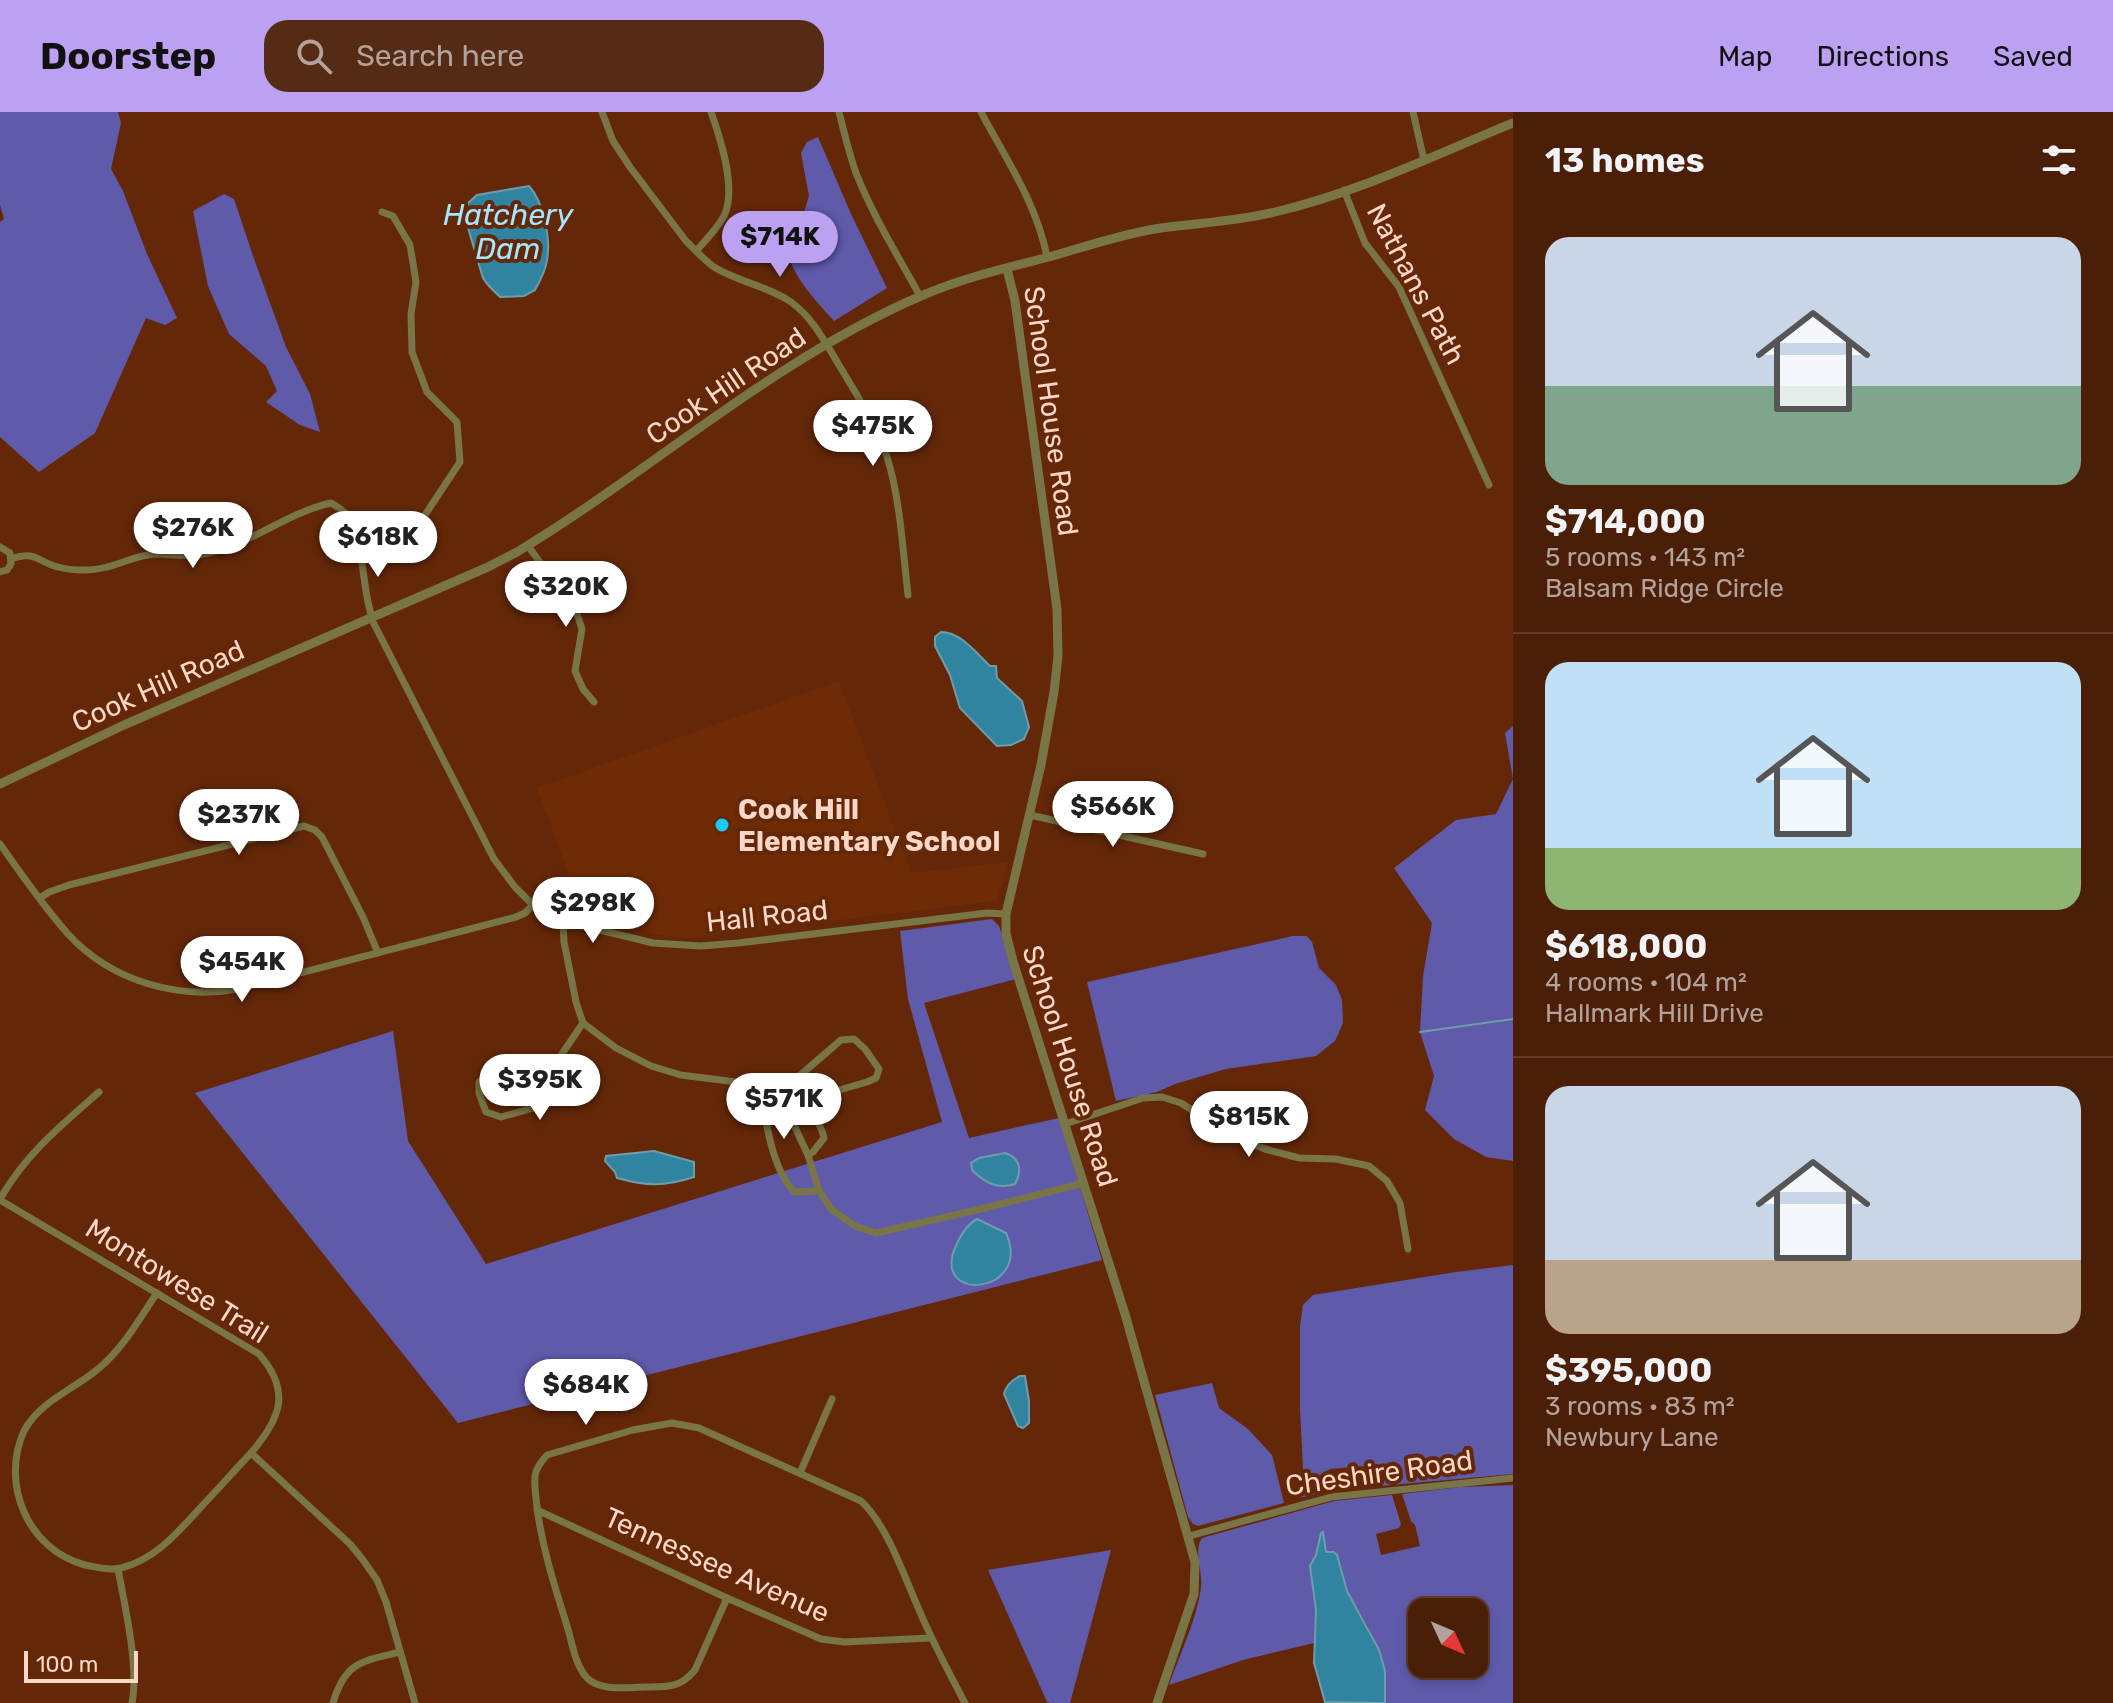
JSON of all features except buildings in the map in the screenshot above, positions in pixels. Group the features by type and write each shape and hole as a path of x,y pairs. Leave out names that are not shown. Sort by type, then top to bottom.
{"street":[{"path":"602,112 613,141 686,241 711,265 792,303 813,324 827,345 863,406 887,456 897,505 908,595"},
{"path":"696,251 728,207 730,188 711,112"},
{"path":"839,112 863,188 920,296"},
{"path":"981,112 1036,215 1047,257"},
{"path":"1413,112 1424,160"},
{"name":"Cook Hill Road","path":"0,784 124,725 488,567 528,546 764,384 827,345 920,296 1142,232 1273,213 1424,160 1513,123"},
{"name":"Nathans Path","path":"1344,190 1365,243 1399,287 1489,485"},
{"path":"359,547 417,527 460,462 457,422 427,392 412,352 411,314 416,282 410,245 393,216 382,212"},
{"name":"School House Road","path":"1007,269 1020,336 1058,629 1058,656 1030,815 1006,914 1006,934 1148,1388 1189,1536"},
{"name":"Hall Road","path":"11,559 23,555 35,556 57,567 88,569 156,554 180,556 206,553 253,537 309,508 331,503 345,511 354,527 372,617 494,859 515,887 548,915 653,943 701,946 987,913 1006,914"},
{"path":"528,546 576,611 582,629 575,671 583,689 594,702"},
{"path":"0,547 10,553 11,559 7,570 0,572"},
{"path":"1030,815 1203,854"},
{"path":"40,898 69,885 304,826 322,837 378,953"},
{"path":"0,844 68,933 104,964 150,985 177,990 221,992 238,989 516,917 533,905"},
{"path":"563,921 564,942 583,1023 616,1048 651,1066 681,1075 776,1087"},
{"path":"549,1073 525,1076 488,1074 479,1082 479,1093 486,1112 501,1117 540,1106 548,1098 549,1073 583,1023"},
{"path":"808,1155 824,1138 823,1130 811,1111 815,1097 876,1078 879,1069 854,1039 841,1040 797,1078 776,1087 762,1101 771,1144 787,1184 794,1192 819,1191"},
{"path":"776,1087 808,1155 819,1191 832,1210 855,1226 876,1233 1084,1183"},
{"path":"0,1199 37,1147 99,1092"},
{"path":"1065,1124 1143,1098 1162,1097 1181,1103 1233,1136 1265,1149 1299,1158 1336,1159 1369,1166 1387,1181 1400,1203 1408,1249"},
{"name":"Montowese Trail","path":"0,1199 259,1354 271,1368 279,1389 278,1413 268,1434 167,1544 143,1559 118,1569"},
{"path":"132,1703 134,1692 129,1630 118,1569 70,1561 49,1548 28,1526 16,1499 13,1462 24,1430 44,1406 99,1369 128,1337 157,1293"},
{"path":"800,1473 832,1399"},
{"path":"727,1598 695,1670 687,1679 663,1687 610,1687 598,1685 587,1678 579,1665 540,1530 535,1474 540,1463 547,1455 633,1430 672,1423 699,1428 861,1501 872,1511 883,1530 931,1638 965,1703"},
{"path":"251,1453 350,1544 377,1580 415,1703"},
{"name":"Cheshire Road","path":"1189,1536 1331,1497 1513,1478"},
{"name":"Tennessee Avenue","path":"537,1510 821,1639 844,1642 931,1638"},
{"path":"1157,1703 1194,1594 1196,1573 1189,1536"},
{"path":"333,1703 338,1685 348,1671 365,1660 400,1652"}],"shaded area":[{"path":"0,112 118,112 121,123 111,169 177,318 165,325 146,318 95,433 39,472 0,437 0,222 4,219 0,205"},
{"path":"818,137 887,288 834,321 799,278 785,247 799,229 809,196 801,153 807,142"},
{"path":"224,194 234,199 286,347 310,394 320,432 300,425 266,402 277,391 266,366 229,334 208,286 193,211"},
{"name":"Cook Hill Elementary School","path":"839,681 911,873 1008,862 997,901 688,938 585,918 537,788"},
{"path":"1513,726 1513,779 1505,733"},
{"path":"1513,779 1513,1161 1486,1157 1454,1139 1425,1110 1434,1076 1420,1032 1423,976 1432,923 1394,868 1456,820 1496,814"},
{"path":"992,919 999,926 1016,979 924,1003 969,1138 1059,1118 1102,1260 458,1423 195,1093 393,1031 408,1141 486,1264 942,1122 908,999 900,931"},
{"path":"1293,936 1307,936 1312,942 1319,968 1336,985 1342,1000 1343,1023 1335,1041 1316,1056 1226,1069 1157,1092 1116,1101 1087,982"},
{"path":"1513,1265 1513,1474 1379,1486 1377,1465 1330,1469 1323,1478 1324,1492 1300,1498 1303,1469 1300,1326 1303,1305 1313,1295"},
{"path":"1212,1383 1219,1408 1248,1429 1272,1455 1284,1503 1198,1526 1188,1517 1155,1395"},
{"path":"1513,1485 1513,1703 1385,1703 1385,1671 1367,1625 1347,1591 1337,1555 1326,1552 1323,1533 1310,1566 1316,1610 1314,1643 1243,1660 1169,1685 1199,1599 1198,1549 1202,1538 1334,1501 1392,1495 1401,1524 1399,1528 1376,1534 1381,1555 1420,1546 1402,1494"},
{"path":"1111,1550 1070,1703 1047,1702 988,1570"}],"water":[{"name":"Hatchery Dam","path":"529,186 545,220 548,241 546,264 535,290 524,296 500,297 483,278 465,218 466,205 477,195"},
{"path":"941,632 962,639 990,666 996,666 997,678 1022,701 1029,727 1024,739 1011,745 997,746 960,708 950,675 935,646 935,637"},
{"path":"654,1151 694,1162 694,1177 664,1184 637,1183 617,1178 605,1161 606,1156"},
{"path":"1005,1153 1014,1158 1019,1166 1015,1184 991,1184 972,1170 971,1163 979,1158"},
{"path":"977,1219 1006,1233 1011,1253 1006,1269 996,1279 982,1284 968,1284 957,1278 952,1266 959,1239"},
{"path":"1025,1376 1029,1401 1029,1423 1023,1428 1018,1426 1004,1394 1010,1383"},
{"path":"1323,1532 1326,1552 1337,1555 1347,1591 1379,1650 1385,1671 1385,1703 1325,1702 1314,1663 1316,1610 1310,1566"}],"waterway":[{"path":"1420,1032 1513,1019"}],"place":[{"name":"Cook Hill Elementary School","path":"722,825"}]}
